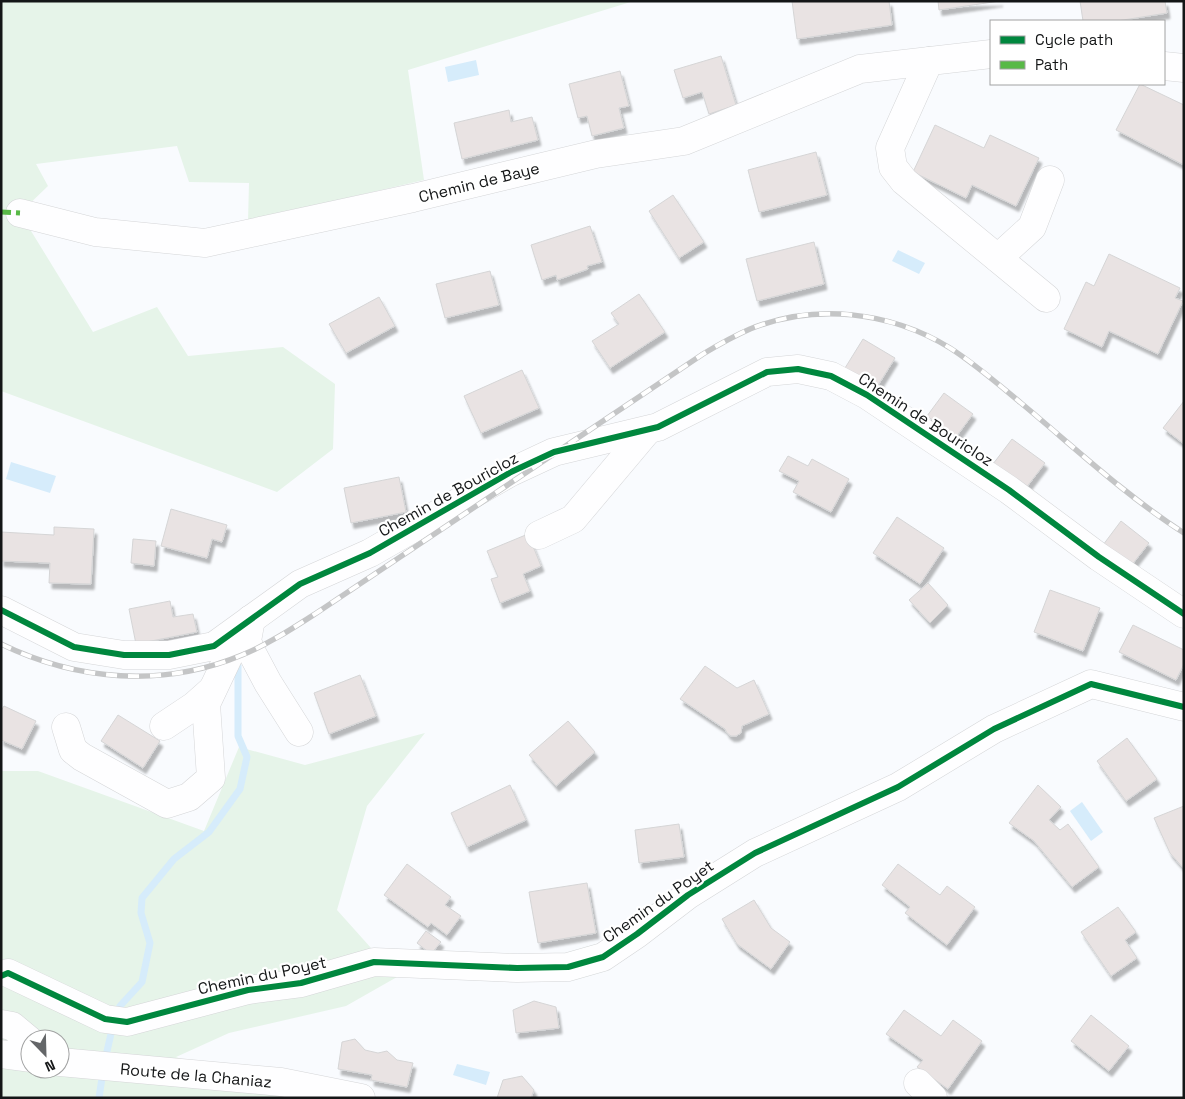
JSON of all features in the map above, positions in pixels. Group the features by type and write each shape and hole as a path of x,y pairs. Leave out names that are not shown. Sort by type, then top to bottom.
{"street":[{"name":"Chemin de Baye","path":"20,213 95,232 205,243 413,198 596,154 684,141 860,70 990,54"},
{"path":"930,61 890,148 893,167 904,181 1046,298"},
{"path":"1165,66 1184,68"},
{"path":"998,258 1032,226 1050,180"},
{"name":"Chemin de Bouricloz","path":"1,610 74,647 124,655 169,655 214,646 300,584 370,554 511,472 554,452 658,428 767,372 798,369 831,376 867,395 1009,490 1099,557 1184,614"},
{"path":"539,535 573,519 647,430"},
{"path":"66,727 73,750 82,757 167,804 189,797 211,778 206,704 247,622"},
{"path":"247,622 247,641 251,651 268,683 299,732"},
{"name":"Chemin du Poyet","path":"3,968 116,1020 248,990 301,983 374,962 517,968 568,967 603,957 696,890 754,853 898,787 994,729 1091,684 1184,707"},
{"path":"164,726 194,706 212,690"},
{"path":"1,1024 12,1026 20,1033"},
{"path":"1,1054 20,1057"},
{"name":"Route de la Chaniaz","path":"70,1063 281,1082 361,1098"}],"shaded area":[{"path":"1,1 634,1 408,70 424,180 248,221 249,183 189,182 177,146 36,164 48,186 20,213 93,332 157,307 188,356 283,347 335,384 333,449 277,492 1,391"},
{"path":"425,733 367,806 337,910 397,977 346,1006 229,1033 176,1057 287,1098 1,1098 1,771 38,771 204,831 239,747 305,765"}],"water":[{"path":"476,60 479,75 448,82 445,67"},
{"path":"898,250 925,263 919,274 892,261"},
{"path":"11,462 56,476 50,493 6,479"},
{"path":"1082,802 1103,832 1091,841 1070,811"},
{"path":"457,1064 490,1072 486,1085 453,1075"}],"building":[{"path":"792,1 889,1 892,25 797,39"},
{"path":"938,1 1000,1 939,10"},
{"path":"1080,1 1165,1 1167,13 1123,20 1083,20"},
{"path":"721,56 736,105 709,114 702,92 683,98 674,70"},
{"path":"620,71 629,106 619,108 624,128 592,136 587,116 578,118 569,84"},
{"path":"1139,85 1184,105 1184,165 1116,130"},
{"path":"509,110 511,122 532,117 538,140 462,159 454,123"},
{"path":"935,125 984,148 990,135 1039,158 1016,206 972,185 966,198 913,172"},
{"path":"816,152 827,195 759,212 748,170"},
{"path":"673,195 704,242 679,258 649,211"},
{"path":"590,226 602,262 587,266 588,269 557,280 556,275 542,280 531,245"},
{"path":"814,242 824,284 757,301 746,259"},
{"path":"1109,254 1180,288 1175,298 1183,301 1158,354 1109,331 1102,347 1064,329 1086,282 1094,286"},
{"path":"490,271 499,305 445,318 436,284"},
{"path":"639,294 665,332 610,368 592,341 619,324 611,313"},
{"path":"379,297 395,326 346,353 329,324"},
{"path":"863,339 895,358 877,387 845,368"},
{"path":"522,370 539,408 481,433 464,396"},
{"path":"944,393 973,414 956,437 927,416"},
{"path":"1184,401 1184,444 1163,428"},
{"path":"1012,439 1045,463 1026,488 993,464"},
{"path":"788,456 808,466 812,459 849,479 831,512 793,492 799,481 779,471"},
{"path":"399,477 406,512 351,523 344,488"},
{"path":"171,509 227,525 222,542 212,539 207,558 161,546"},
{"path":"897,517 944,548 920,584 873,553"},
{"path":"1121,521 1149,543 1131,566 1103,545"},
{"path":"54,527 94,529 91,584 49,583 50,563 1,561 1,532 54,535"},
{"path":"528,534 541,566 523,574 530,591 500,603 491,579 498,577 487,551"},
{"path":"133,539 156,541 154,566 131,563"},
{"path":"928,583 948,605 930,623 909,600"},
{"path":"1050,590 1100,608 1083,651 1034,632"},
{"path":"170,601 173,617 193,614 197,632 136,644 129,609"},
{"path":"1133,625 1184,650 1184,664 1176,680 1119,652"},
{"path":"705,666 737,688 754,680 769,714 742,726 741,733 731,736 725,729 680,699"},
{"path":"360,675 376,716 329,734 314,693"},
{"path":"4,706 36,721 22,749 1,740 1,711"},
{"path":"118,715 160,741 143,768 101,741"},
{"path":"568,721 595,752 556,786 529,755"},
{"path":"1127,738 1157,779 1126,801 1097,761"},
{"path":"510,785 526,820 467,847 451,813"},
{"path":"1038,785 1061,807 1049,820 1060,830 1068,824 1099,867 1072,887 1034,841 1009,823"},
{"path":"1184,806 1184,869 1170,853 1154,818"},
{"path":"679,824 684,857 639,863 635,830"},
{"path":"407,864 451,897 445,905 461,916 447,935 431,923 428,927 384,895"},
{"path":"898,864 940,895 947,886 975,907 947,945 905,913 910,907 882,885"},
{"path":"587,883 596,933 538,943 529,892"},
{"path":"754,900 771,928 790,942 771,969 737,944 722,919"},
{"path":"1118,907 1136,932 1125,940 1137,958 1111,976 1081,932"},
{"path":"426,931 441,942 431,954 417,943"},
{"path":"534,1001 556,1007 559,1028 516,1033 513,1010"},
{"path":"904,1010 941,1036 953,1020 982,1041 948,1089 917,1067 923,1060 886,1034"},
{"path":"1091,1015 1129,1046 1109,1071 1071,1041"},
{"path":"355,1039 365,1050 378,1053 387,1051 397,1060 413,1063 407,1087 371,1080 372,1075 338,1069 342,1042"},
{"path":"522,1076 534,1090 531,1098 497,1098 503,1080"}],"waterway":[{"path":"116,1015 120,1006 142,982 150,943 141,913 142,898 174,859 209,832 240,789 247,757 238,736 238,666"},
{"path":"105,1060 113,1025"},
{"path":"99,1098 103,1071"}],"railway":[{"path":"1,644 60,666 120,676 151,676 182,672 212,666 252,651 318,612 703,354 750,329 800,316 852,315 877,319 927,335 950,348 995,381 1121,487 1184,533"}],"marked path":[{"path":"1,212 20,213"}],"cycle path":[{"path":"1,610 74,647 124,655 169,655 214,646 300,584 370,553 511,472 554,452 658,427 767,372 798,369 831,376 867,395 1009,490 1099,557 1184,614"},
{"path":"1,976 8,973 105,1019 127,1022 248,990 301,983 374,962 517,968 568,967 603,957 688,895 755,853 898,787 994,729 1091,684 1184,707"}]}
